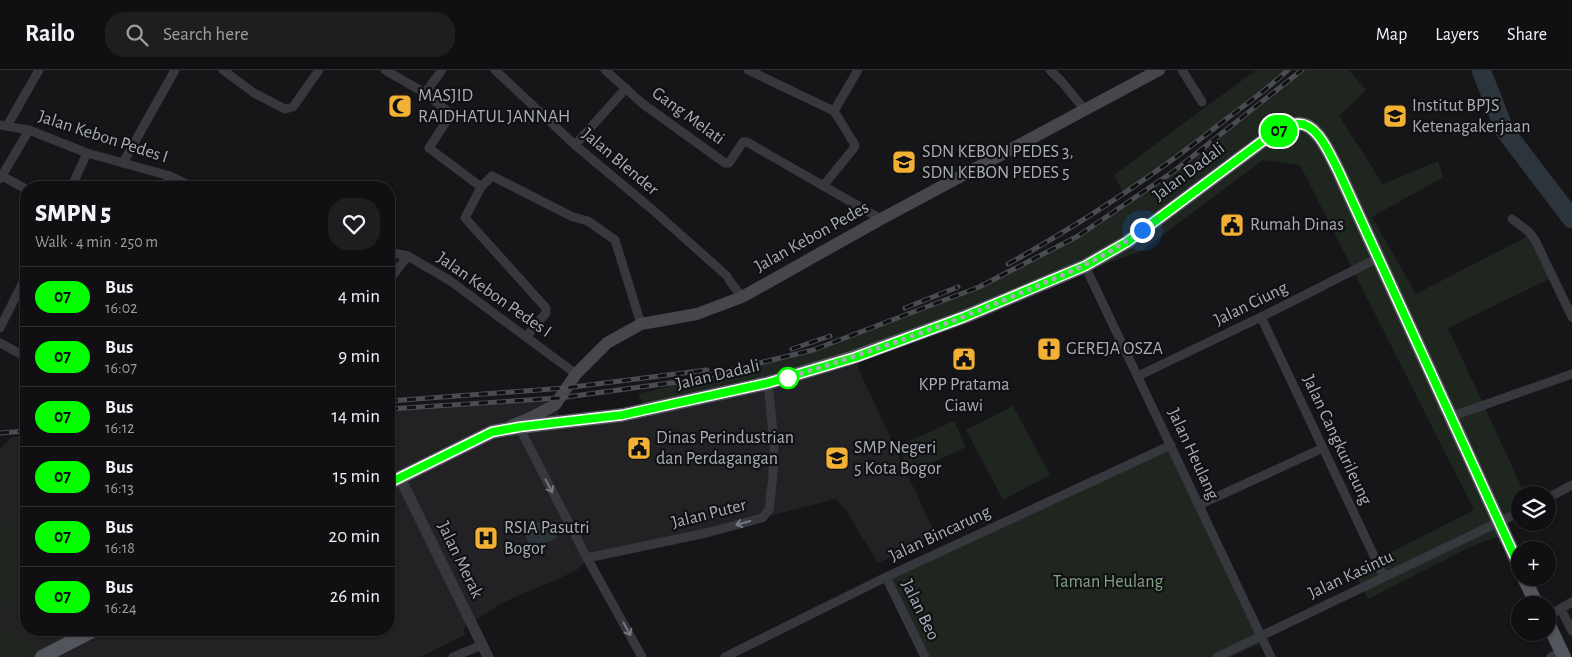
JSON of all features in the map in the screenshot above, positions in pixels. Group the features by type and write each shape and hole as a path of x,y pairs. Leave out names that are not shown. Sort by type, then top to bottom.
{"main road":[{"name":"Jalan Kebon Pedes","path":"492,432 528,419 555,405 576,374 607,343 641,324 697,314 742,296 1159,70"},
{"name":"Jalan Dadali","path":"395,480 492,432 622,415 768,388 964,317 1085,266 1127,242 1268,137 1298,123 1307,125 1318,135 1338,170 1511,549"},
{"path":"555,405 562,419 571,422"},
{"path":"42,657 82,636"},
{"path":"1554,641 1559,655"}],"street":[{"path":"3,126 40,70"},
{"path":"123,163 175,70"},
{"path":"223,70 254,93 285,109 293,107 320,70"},
{"path":"385,70 425,92 451,114 429,148 481,187"},
{"path":"425,92 442,70"},
{"name":"Jalan Blender","path":"494,70 575,145 728,278 742,296"},
{"name":"Gang Melati","path":"605,70 643,104 725,163 729,163 740,145 743,142 747,142 881,219"},
{"path":"748,70 834,111 855,145 823,186"},
{"path":"834,111 858,70"},
{"path":"1050,70 1084,110"},
{"path":"1182,70 1202,102"},
{"path":"575,145 626,88"},
{"name":"Jalan Kebon Pedes I","path":"3,126 29,130 88,153 170,176 180,181"},
{"path":"20,186 1,178 29,130"},
{"path":"74,181 88,153"},
{"path":"168,181 170,176"},
{"path":"526,336 546,313 546,308 465,218 481,187 492,176 573,217 588,221 615,240 641,324"},
{"path":"1512,219 1529,232 1535,240 1572,317"},
{"name":"Jalan Kebon Pedes I","path":"395,253 408,256 448,280 576,374"},
{"path":"395,272 408,256"},
{"name":"Jalan Ciung","path":"1138,376 1261,318 1378,258"},
{"name":"Jalan Heulang","path":"1085,266 1271,657"},
{"path":"0,328 20,288"},
{"name":"Jalan Cangkurileung","path":"1261,318 1384,577"},
{"path":"0,343 20,354"},
{"path":"1450,417 1572,374"},
{"name":"Jalan Puter","path":"587,558 706,533 762,518 769,510 774,442 768,388"},
{"path":"519,427 587,558 642,657"},
{"name":"Jalan Bincarung","path":"725,657 886,577 1171,445"},
{"path":"1199,505 1323,448"},
{"name":"Jalan Merak","path":"395,480 488,657"},
{"path":"1556,494 1572,485"},
{"name":"Jalan Kasintu","path":"1217,657 1511,517"},
{"name":"Jalan Beo","path":"886,577 925,657"},
{"path":"1556,612 1572,602"},
{"path":"1561,609 1572,632"},
{"path":"453,657 482,645"}],"shaded area":[{"path":"856,357 860,372 936,536 878,563 845,509 835,499 762,518 589,557 576,571 504,602 463,628 465,635 420,657 0,657 0,449 11,437 20,436 20,636 395,636 395,409 559,398 555,405 557,412 562,419 571,422"},
{"path":"549,518 557,538 531,549 524,532 532,529 531,525"}],"green space":[{"path":"1256,70 1288,70 1212,131 1124,194 1114,175"},
{"path":"1302,70 1349,70 1366,90 1339,116 1383,184 1438,161 1443,177 1372,217 1416,294 1528,236 1549,279 1448,328 1521,486 1511,486 1511,517 1504,535 1474,545 1368,599 1354,571 1474,510 1300,165 1263,160 1141,251 856,357 647,410 638,394 813,350 979,287 1082,233 1139,194 1248,113"},
{"path":"1013,406 1050,475 1003,500 966,430"},
{"path":"954,421 966,447 910,473 898,446"},
{"name":"Taman Heulang","path":"1171,445 1265,641 1231,657 925,657 886,577"},
{"path":"0,519 20,529 20,607 0,604"},
{"path":"0,633 11,634 20,638 35,651 23,657 0,657"}],"waterway":[{"path":"1481,70 1505,131 1572,219"}],"railway":[{"path":"1008,264 1066,231 1149,176 1252,100 1288,70"},
{"path":"395,409 559,398 685,381 813,350 979,287 1078,236 1174,171 1302,70"},
{"path":"905,308 958,287"},
{"path":"792,349 830,336"},
{"path":"395,401 565,388 707,370"},
{"path":"0,433 20,431"}],"bus line":[{"name":"07","path":"395,480 492,432 622,415 768,383 856,357 964,317 1085,266 1127,242 1268,137 1298,123 1307,125 1318,135 1338,170 1511,548"}],"place":[{"name":"MASJID RAIDHATUL JANNAH","path":"400,106"},
{"name":"Institut BPJS Ketenagakerjaan","path":"1395,116"},
{"name":"SDN KEBON PEDES 3, SDN KEBON PEDES 5","path":"904,162"},
{"name":"Rumah Dinas","path":"1232,225"},
{"name":"GEREJA OSZA","path":"1049,349"},
{"name":"KPP Pratama Ciawi","path":"964,359"},
{"name":"Dinas Perindustrian dan Perdagangan","path":"639,448"},
{"name":"SMP Negeri 5 Kota Bogor","path":"837,458"},
{"name":"RSIA Pasutri Bogor","path":"486,538"}],"route":[{"path":"788,378 786,378 856,357 964,317 1085,266 1127,242 1142,230"}]}
